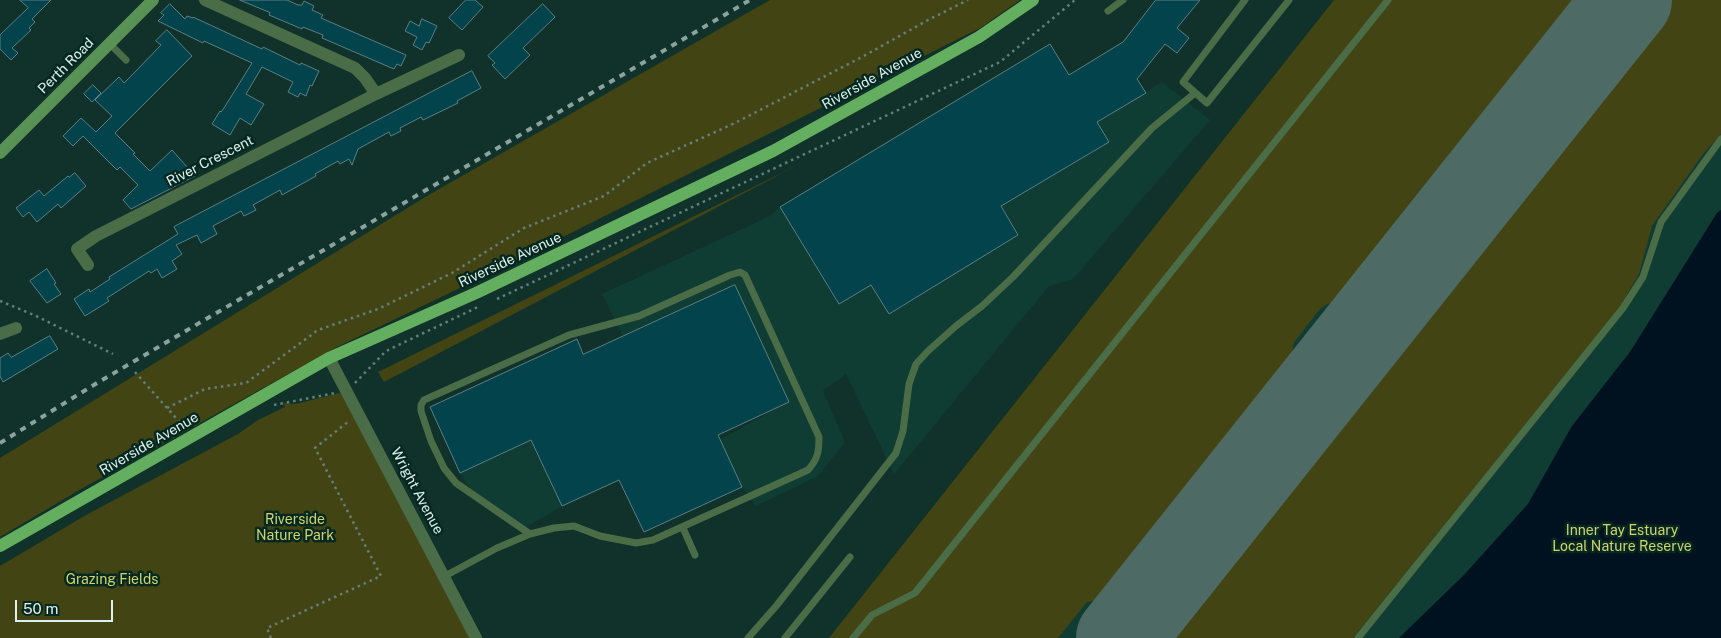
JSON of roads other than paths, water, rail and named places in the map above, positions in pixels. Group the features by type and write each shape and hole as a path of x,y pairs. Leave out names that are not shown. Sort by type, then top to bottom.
{"main road":[{"name":"Riverside Avenue","path":"0,546 330,358 476,293 773,151 979,37 1033,0"}],"street":[{"name":"Perth Road","path":"0,153 153,0"},
{"path":"205,0 355,68 366,78 376,94"},
{"name":"River Crescent","path":"88,265 77,249 96,236 376,94 459,55"},
{"path":"0,334 16,328"},
{"name":"Wright Avenue","path":"330,358 476,638"}],"lane":[{"path":"1108,11 1123,0"},
{"path":"1245,0 1183,82 1207,103 1288,0"},
{"path":"853,638 872,614 915,593 1388,0"},
{"path":"110,44 126,60"},
{"path":"748,638 896,453 903,431 909,384 916,364 928,351 982,306 1013,277 1152,128 1195,93"},
{"path":"1358,638 1624,308 1642,277 1661,222 1721,139"},
{"path":"445,576 497,548 530,534 574,526 600,536 636,543 653,540 808,470 816,461 819,450 818,437 812,419 746,275 740,272 730,275 638,316 569,335 424,400 421,405 421,411 431,441 444,468 456,483 530,534"},
{"path":"683,528 696,555"},
{"path":"785,638 850,557"}],"water":[{"name":"Inner Tay Estuary Local Nature Reserve","path":"1721,210 1721,638 1399,638 1464,575 1528,504 1572,426 1630,352 1717,213"}],"railway":[{"path":"0,443 97,383 750,0"}],"park label":[{"name":"Riverside Nature Park","path":"295,528"},
{"name":"Grazing Fields","path":"112,580"}]}
